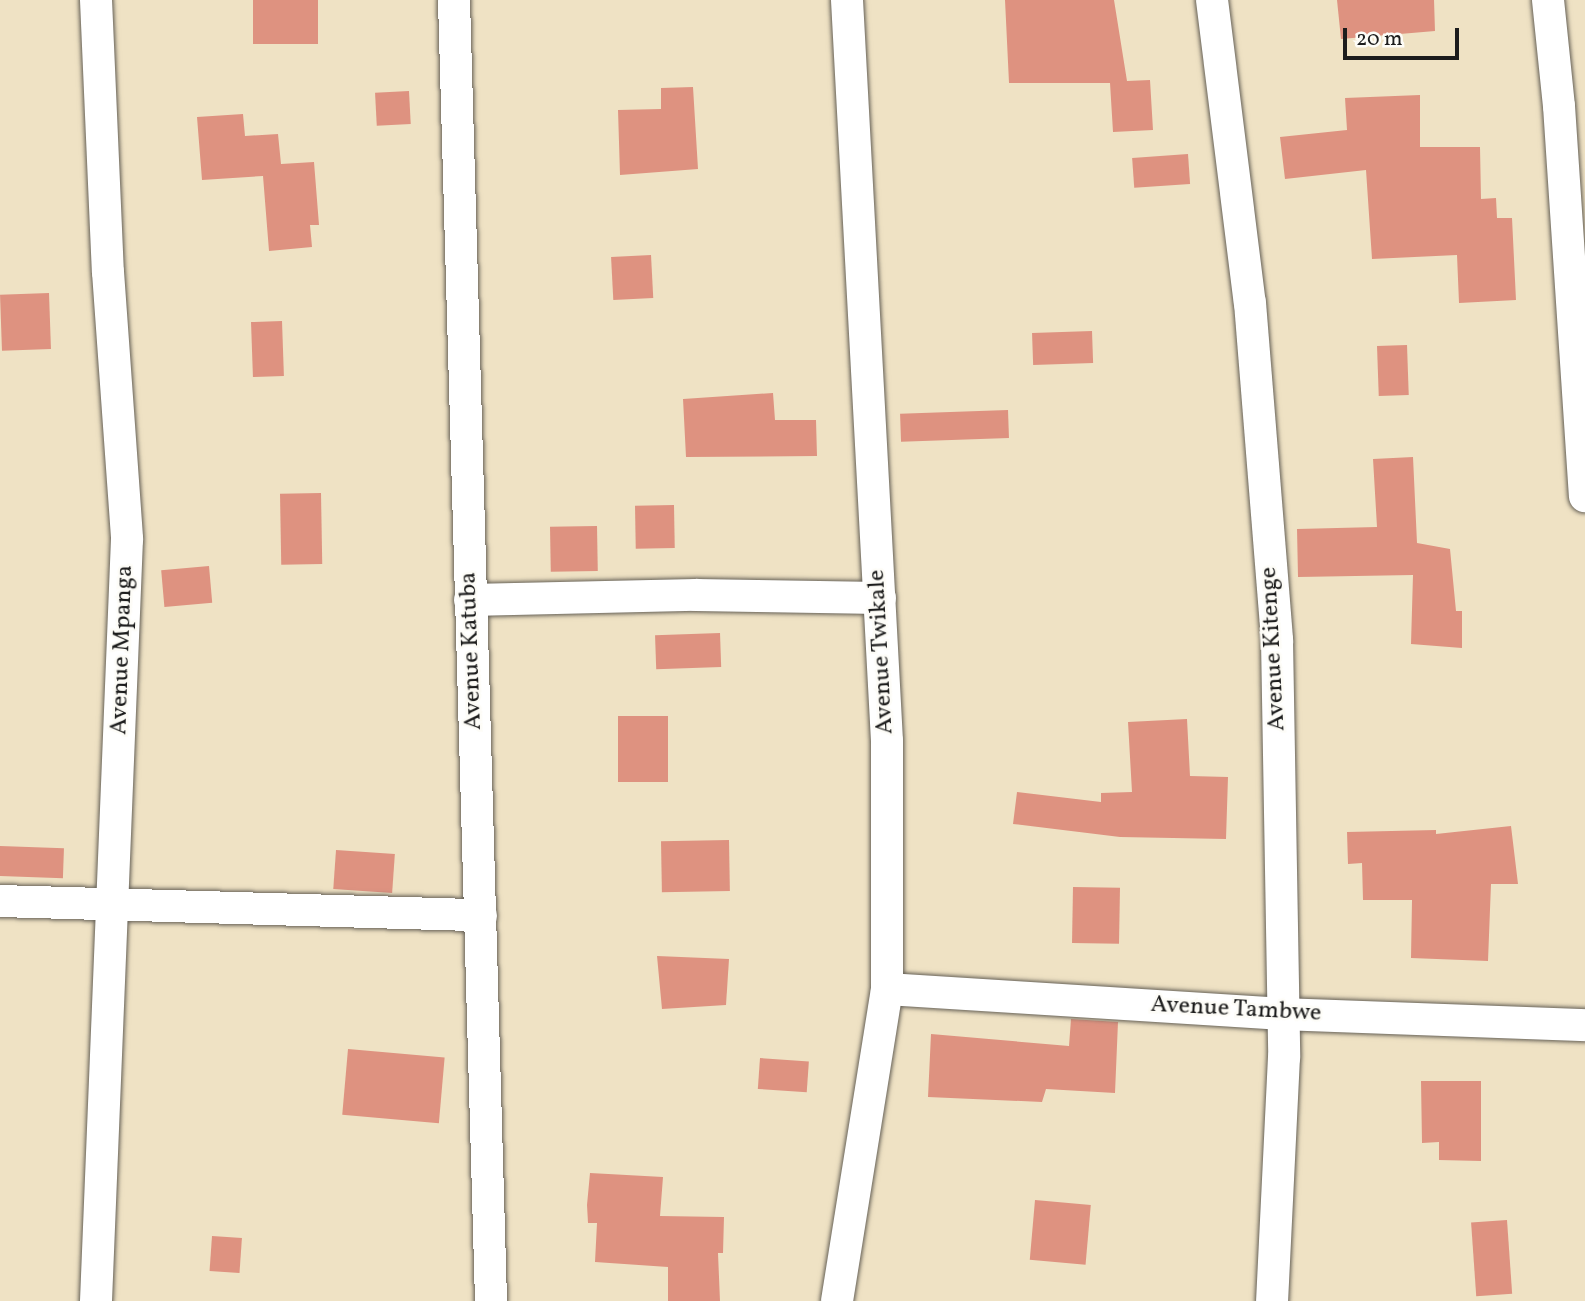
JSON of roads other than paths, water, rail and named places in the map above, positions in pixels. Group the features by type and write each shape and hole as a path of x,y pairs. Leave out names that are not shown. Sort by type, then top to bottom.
{"street":[{"name":"Avenue Mpanga","path":"96,0 108,272 127,539 109,904 96,1301"},
{"name":"Avenue Katuba","path":"454,0 491,1301"},
{"name":"Avenue Twikale","path":"837,1301 887,989 887,741 847,0"},
{"name":"Avenue Kitenge","path":"1212,0 1250,303 1277,640 1283,1014 1272,1301"},
{"path":"1548,0 1559,106 1585,496"},
{"path":"470,600 696,595 880,598"},
{"path":"0,901 481,915"},
{"name":"Avenue Tambwe","path":"887,989 1283,1014 1585,1025"}]}
